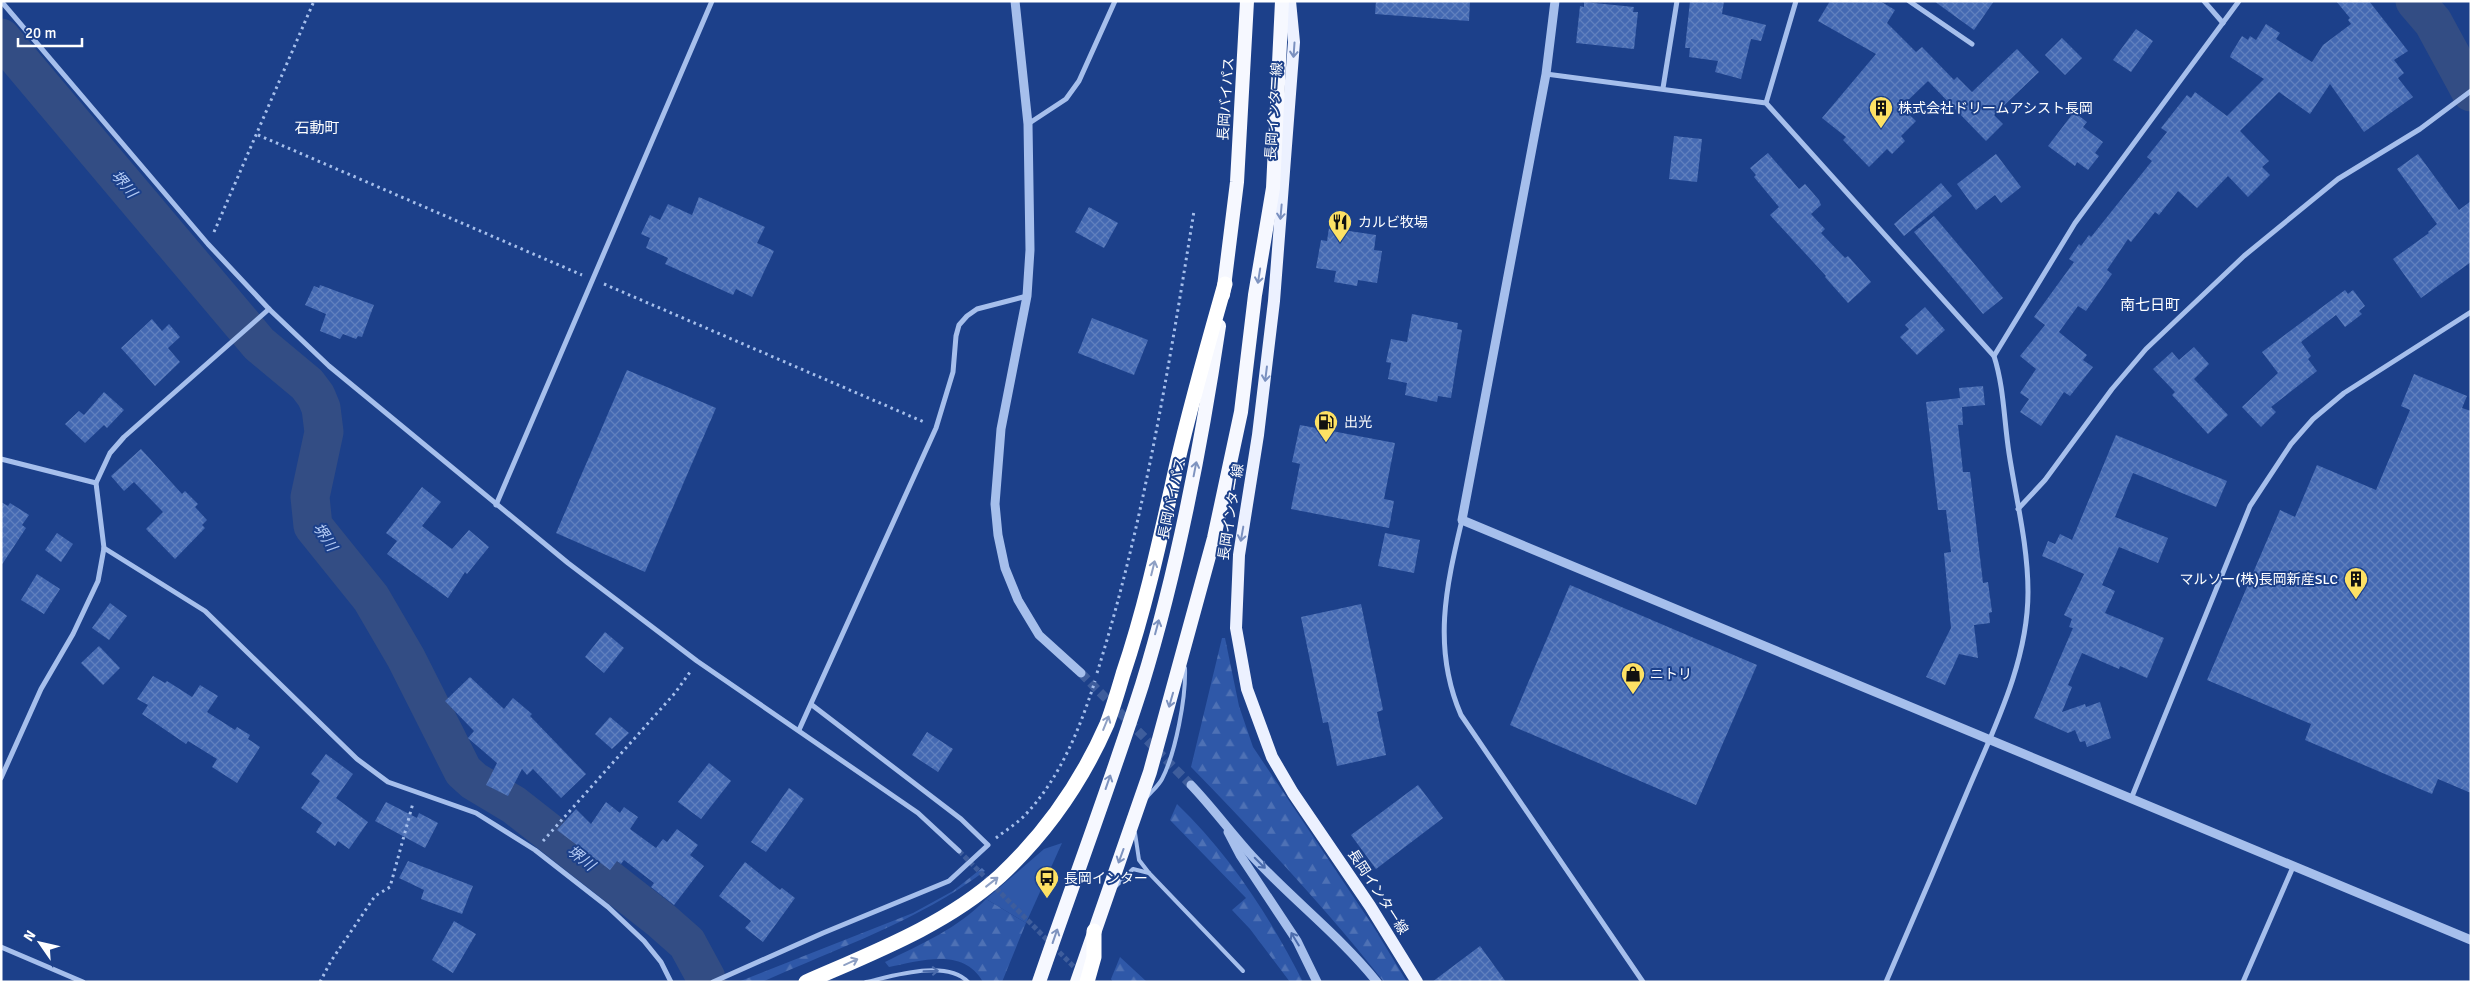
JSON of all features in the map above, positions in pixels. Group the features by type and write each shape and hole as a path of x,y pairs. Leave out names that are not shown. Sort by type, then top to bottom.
{"highway":[{"name":"長岡バイパス","path":"1038,982 1142,684 1184,527 1206,412 1237,182 1247,1"},
{"path":"1077,982 1137,810 1184,653 1214,538 1241,412 1256,295 1273,188 1282,1"},
{"path":"806,982 920,929 975,895 998,877 1035,838 1083,771 1108,722 1136,636 1191,404 1224,284"},
{"path":"1088,982 1094,957 1094,931"}],"main road":[{"name":"長岡インター線","path":"1290,1 1294,42 1274,301 1258,435 1239,554 1236,628 1247,689 1272,757 1293,793 1370,906 1417,982"}],"street":[{"path":"1,1 208,244 268,310 329,366 568,563 697,661 918,813 959,851"},
{"path":"496,505 712,1"},
{"path":"1015,1 1028,124 1030,250 1027,296 1000,428 996,495 998,535 1005,568 1023,607 1040,635 1081,673"},
{"path":"1028,124 1066,99 1079,81 1115,1"},
{"path":"1555,1 1546,74 1446,601 1444,636 1450,689 1461,714 1643,982"},
{"path":"1664,88 1677,1"},
{"path":"1766,102 1796,1"},
{"path":"1909,1 1972,44"},
{"path":"2204,1 2223,23"},
{"path":"1994,356 2076,223 2239,1"},
{"path":"1546,74 1766,102 1994,356 1999,370 2005,431 2024,544 2028,592 2022,645 2011,683 1989,741 1886,982"},
{"path":"2018,509 2045,480 2112,389 2146,350 2244,256 2338,179 2420,129 2471,90"},
{"path":"799,730 812,705 936,428 953,372 956,336 960,325 967,316 977,309 1027,296"},
{"path":"1,778 41,689 73,634 94,589 104,548 96,483 110,454 124,437 268,310"},
{"path":"2130,799 2250,506 2286,452 2313,419 2344,393 2471,312"},
{"path":"1,459 96,483"},
{"path":"1462,520 1769,646 1989,741 2471,940"},
{"path":"104,548 205,611 357,759 388,782 476,813 535,850 608,907 636,934 661,962 671,982"},
{"path":"713,982 949,881 988,845 961,819 812,705"},
{"path":"1191,784 1218,812 1252,856 1354,954 1376,982"},
{"path":"1218,812 1240,855 1297,941 1317,982"},
{"path":"2243,982 2293,867"},
{"path":"1,947 83,982"}],"lane":[{"path":"1137,810 1135,836 1139,860 1149,873 1243,971"},
{"path":"1105,900 1133,869 1149,873"},
{"path":"866,982 927,971 950,971 962,976 968,982"}],"path":[{"path":"208,244 258,135 314,1"},
{"path":"258,135 936,428"},
{"path":"988,845 1025,816 1039,798 1058,768 1084,714 1121,585 1146,480 1166,385 1194,211"},
{"path":"544,840 675,693 697,661"},
{"path":"320,982 331,961 375,896 390,887 416,792"}],"green space":[{"path":"1222,638 1225,638 1239,706 1253,747 1373,926 1407,982 1384,982 1290,872 1191,767"},
{"path":"1177,804 1214,844 1248,888 1277,934 1303,982 1290,982 1250,929 1232,910 1246,898 1170,820"},
{"path":"1062,843 1026,923 986,899 1044,849"},
{"path":"982,868 985,871 959,889 905,919 762,982 738,982 913,913 953,891"},
{"path":"986,899 1026,923 1002,982 983,982 975,971 953,960 928,960 889,967 885,962 952,927"},
{"path":"1120,957 1147,982 1113,982 1111,979"}],"building":[{"path":"1376,1 1470,1 1469,21 1375,14"},
{"path":"1690,1 1724,1 1722,14 1766,25 1761,41 1751,39 1741,79 1715,72 1718,61 1689,57 1690,48 1685,48"},
{"path":"1830,1 1880,1 1895,10 1887,23 1916,52 1922,47 1954,80 1957,77 1972,92 2017,49 2039,72 1994,115 2003,124 1986,141 1928,81 1901,107 1916,121 1901,136 1905,141 1892,154 1887,149 1869,167 1843,140 1846,137 1822,118 1876,54 1818,21"},
{"path":"1934,1 1994,1 1974,30"},
{"path":"2336,1 2369,1 2408,51 2394,60 2404,73 2398,78 2413,97 2364,132 2330,84 2310,114 2279,92 2240,131 2269,161 2262,167 2270,175 2248,197 2228,176 2197,208 2178,191 2159,215 2155,212 2131,242 2128,239 2107,270 2112,274 2086,311 2078,306 2059,332 2087,355 2083,360 2093,367 2070,396 2064,392 2041,426 2020,412 2029,399 2020,393 2036,369 2020,356 2045,325 2034,317 2074,262 2069,259 2079,244 2081,246 2089,235 2091,237 2152,161 2147,157 2167,132 2161,128 2187,95 2191,98 2195,92 2227,116 2264,79 2230,57 2231,54 2242,36 2248,40 2250,36 2256,40 2266,24 2280,33 2276,39 2312,62 2323,45 2351,24 2348,20 2350,18"},
{"path":"1584,2 1634,7 1633,12 1638,12 1634,49 1576,43 1580,6 1584,7"},
{"path":"2136,29 2153,41 2131,72 2113,60"},
{"path":"2062,38 2082,58 2065,75 2045,55"},
{"path":"2074,112 2087,122 2083,127 2103,142 2095,153 2099,156 2088,170 2077,162 2075,166 2048,146"},
{"path":"1674,136 1702,139 1697,182 1669,179"},
{"path":"1768,153 1799,189 1805,184 1819,200 1821,205 1811,214 1825,229 1821,233 1845,258 1848,256 1871,282 1848,303 1770,215 1779,207 1754,177 1756,175 1750,168"},
{"path":"1996,154 2021,187 2001,203 1995,195 1976,210 1957,184"},
{"path":"2418,154 2459,210 2471,201 2471,262 2421,298 2393,259 2429,233 2437,224 2397,169"},
{"path":"1941,183 1952,196 1904,236 1894,224"},
{"path":"699,197 765,227 757,243 774,251 752,297 736,289 733,295 665,264 668,258 646,248 650,238 641,234 650,215 660,220 668,204 692,215"},
{"path":"1089,207 1118,223 1104,248 1075,232"},
{"path":"1934,216 2003,298 1983,314 1914,232"},
{"path":"1329,228 1376,235 1374,250 1382,251 1377,283 1358,280 1357,286 1334,282 1336,271 1316,268 1321,240 1327,241"},
{"path":"320,285 374,305 362,337 358,336 356,339 343,334 340,339 320,331 326,314 305,305 314,286 319,288"},
{"path":"2345,290 2348,294 2353,290 2365,306 2359,311 2362,314 2345,327 2336,315 2301,342 2311,356 2308,359 2317,371 2271,407 2276,412 2261,427 2242,407 2278,373 2262,352"},
{"path":"1925,307 1945,330 1917,355 1900,337 1909,329 1905,325"},
{"path":"1412,314 1458,323 1457,329 1462,330 1451,398 1438,396 1437,402 1405,395 1407,383 1388,379 1391,363 1386,362 1391,339 1407,342"},
{"path":"1092,318 1148,340 1134,375 1078,353"},
{"path":"152,319 162,331 169,324 180,337 168,348 180,362 155,386 121,348"},
{"path":"2194,347 2209,364 2194,379 2228,415 2208,434 2172,395 2175,392 2153,369 2172,352 2179,360"},
{"path":"627,370 716,408 645,572 556,533"},
{"name":"マルソー(株)長岡新産SLC","path":"2414,374 2467,396 2462,408 2471,411 2471,793 2438,779 2432,794 2305,740 2311,724 2207,680 2280,510 2295,517 2317,465 2376,490 2410,410 2401,406"},
{"path":"1983,386 1985,405 1962,407 1963,425 1958,425 1963,472 1970,472 1983,583 1988,582 1992,612 1989,613 1990,623 1974,625 1978,658 1959,654 1945,685 1926,677 1951,628 1944,553 1951,552 1946,510 1938,510 1926,402 1960,398 1959,388"},
{"path":"104,392 124,410 107,428 104,425 85,443 65,424 79,411 84,415"},
{"path":"1300,425 1395,443 1384,499 1394,501 1389,528 1291,509 1300,464 1292,462"},
{"path":"2116,435 2227,481 2216,507 2133,473 2115,517 2168,538 2158,563 2119,547 2102,585 2115,591 2105,613 2164,638 2147,678 2120,666 2119,669 2082,653 2068,685 2072,687 2062,712 2085,704 2086,707 2100,702 2111,738 2087,747 2085,741 2080,742 2075,730 2068,733 2034,718 2073,628 2069,627 2072,619 2064,615 2084,574 2042,556 2048,541 2055,544 2060,534 2072,540"},
{"path":"141,449 182,494 185,491 198,504 195,507 207,520 202,525 205,528 175,559 146,529 163,512 134,482 124,491 111,476"},
{"path":"422,487 441,502 422,526 452,549 469,530 489,547 467,574 465,572 448,598 387,554 397,541 386,533"},
{"path":"1,502 8,506 10,503 29,515 22,525 26,528 1,566"},
{"path":"57,533 73,544 61,562 45,550"},
{"path":"1385,533 1420,540 1414,573 1378,566"},
{"path":"37,574 60,589 44,614 21,600"},
{"name":"ニトリ","path":"1570,585 1757,665 1696,805 1510,725"},
{"path":"110,603 127,616 109,640 92,628"},
{"path":"1361,604 1383,710 1377,712 1386,755 1337,766 1328,722 1323,723 1301,617"},
{"path":"605,632 624,648 604,673 585,657"},
{"path":"99,646 120,668 103,685 81,663"},
{"path":"153,676 165,683 167,681 192,697 200,685 218,696 207,712 235,730 237,727 250,735 248,739 260,747 237,783 212,767 217,759 188,741 186,744 142,714 148,705 137,699"},
{"path":"470,677 504,709 513,698 532,714 530,716 586,774 561,798 533,769 527,775 522,769 508,796 486,785 497,763 468,738 474,731 445,701"},
{"path":"610,717 629,733 612,749 595,734"},
{"path":"927,732 953,749 938,772 912,755"},
{"path":"326,754 353,774 336,798 368,822 349,849 338,841 335,846 316,832 322,823 301,808 320,781 311,774"},
{"path":"709,763 731,781 701,819 678,802"},
{"path":"1418,785 1443,818 1376,869 1351,835"},
{"path":"789,788 804,799 766,852 751,842"},
{"path":"386,802 417,818 419,813 438,823 425,848 375,821"},
{"path":"606,802 620,813 624,807 638,817 630,829 656,848 663,839 667,842 677,829 698,845 690,855 704,866 674,905 651,887 654,883 624,860 621,864 617,861 610,870 557,830 576,809 591,824"},
{"path":"408,861 473,886 462,914 421,899 424,890 399,878"},
{"path":"745,862 780,890 782,888 795,898 763,942 745,928 751,921 719,896"},
{"path":"454,921 476,934 453,973 432,960"},
{"path":"1480,946 1506,982 1432,982"}],"waterway":[{"path":"2415,1 2433,22 2471,92"},
{"name":"堺川","path":"1,38 259,344 307,384 316,396 321,408 324,432 310,497 313,526 371,598 406,658 463,771 474,781 514,805 662,921 687,943 706,978"}],"tunnel":[{"path":"1081,673 1191,785"},
{"path":"959,851 1079,972"}],"place":[{"name":"株式会社ドリームアシスト長岡","path":"1881,129"},
{"name":"カルビ牧場","path":"1340,243"},
{"name":"出光","path":"1326,443"},
{"name":"マルソー(株)長岡新産SLC","path":"2356,600"},
{"name":"ニトリ","path":"1633,695"},
{"name":"長岡インター","path":"1047,899"}],"district":[{"name":"石動町","path":"317,128"},
{"name":"南七日町","path":"2150,305"}]}
